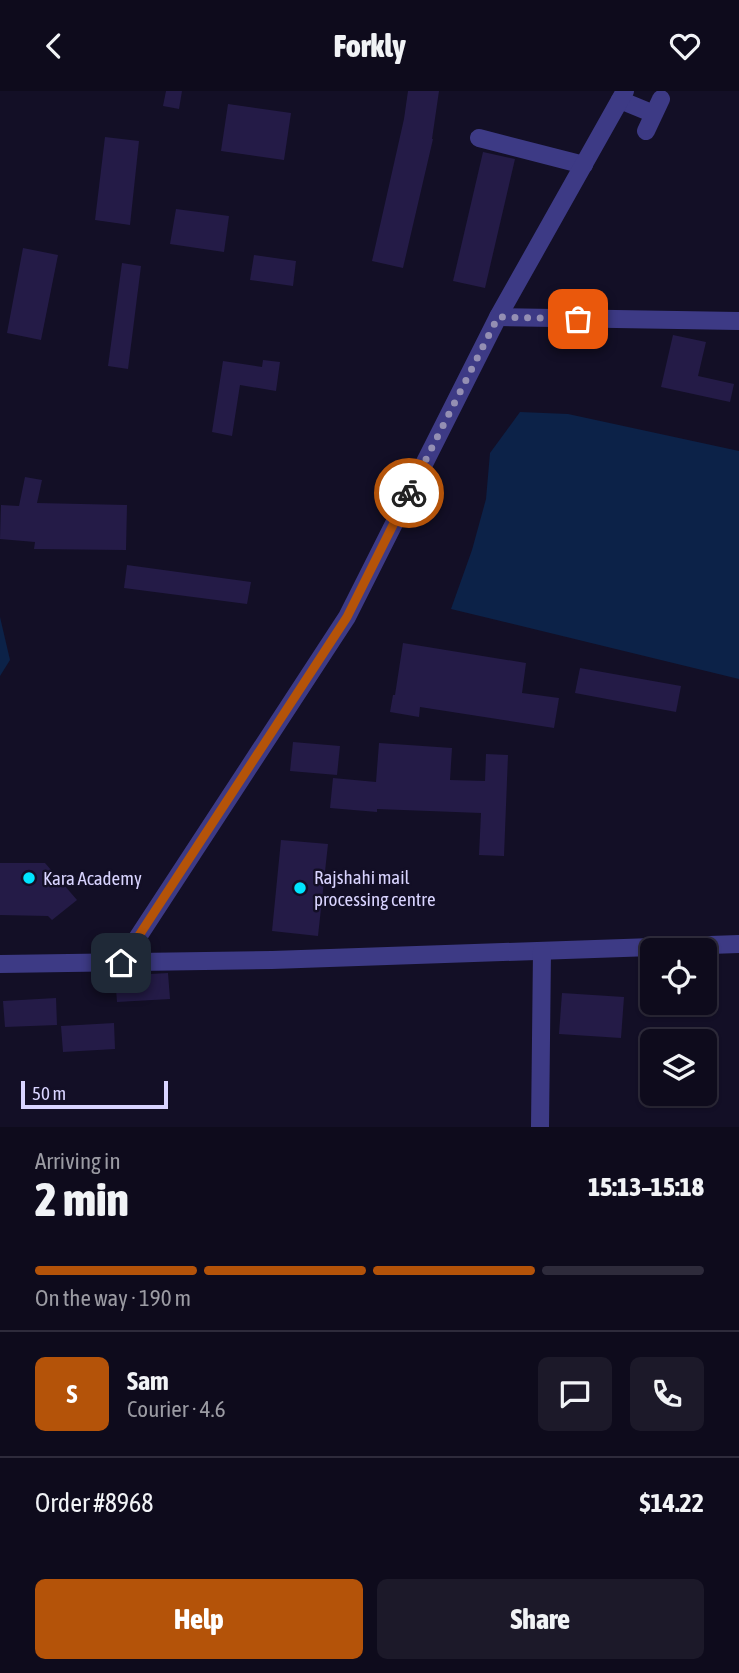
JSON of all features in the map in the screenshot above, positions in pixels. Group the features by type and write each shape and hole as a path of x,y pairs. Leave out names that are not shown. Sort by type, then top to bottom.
{"street":[{"path":"121,963 347,617 498,317 623,95 654,114 661,100 646,131"},
{"path":"479,138 584,165"},
{"path":"498,317 739,321"},
{"path":"0,964 285,960 739,944"},
{"path":"540,1127 542,951"}],"water":[{"path":"520,412 568,414 739,451 739,679 451,609 472,550 486,499 490,453"},
{"path":"0,617 10,660 0,676"}],"building":[{"path":"166,91 182,91 179,109 163,106"},
{"path":"408,91 439,91 433,139 403,268 372,261"},
{"path":"228,104 291,113 284,160 221,151"},
{"path":"105,137 139,141 130,225 95,220"},
{"path":"483,152 515,159 485,288 453,281"},
{"path":"176,209 229,216 224,252 170,244"},
{"path":"23,248 58,255 41,340 7,333"},
{"path":"254,255 296,261 293,286 250,280"},
{"path":"122,263 141,266 128,369 108,366"},
{"path":"673,335 706,342 698,376 734,384 730,402 661,387"},
{"path":"263,360 280,362 276,391 240,385 232,436 212,432 223,361 262,367"},
{"path":"25,477 42,480 37,503 127,505 126,550 34,549 35,542 0,539 1,505 19,506"},
{"path":"127,565 251,582 247,604 124,588"},
{"path":"403,643 526,663 522,693 559,698 554,728 420,707 419,717 390,712"},
{"path":"580,668 681,686 676,712 575,693"},
{"path":"293,742 340,746 337,775 290,771"},
{"path":"379,743 452,748 450,780 485,781 486,754 508,755 504,856 479,855 481,813 377,809 377,812 330,808 333,778 376,782"},
{"name":"Rajshahi mail processing centre","path":"281,840 328,844 318,936 272,931"},
{"name":"Kara Academy","path":"0,863 45,863 77,900 52,920 48,916 0,915"},
{"path":"168,973 170,999 117,1002 115,976"},
{"path":"562,993 624,997 621,1038 559,1034"},
{"path":"56,998 57,1025 5,1027 3,1001"},
{"path":"114,1023 115,1049 63,1052 61,1026"}],"way so far":[{"path":"409,493 498,317 578,319"}],"place":[{"name":"Kara Academy","path":"29,878"},
{"name":"Rajshahi mail processing centre","path":"300,888"}],"route":[{"path":"121,963 347,617 409,493"}]}
